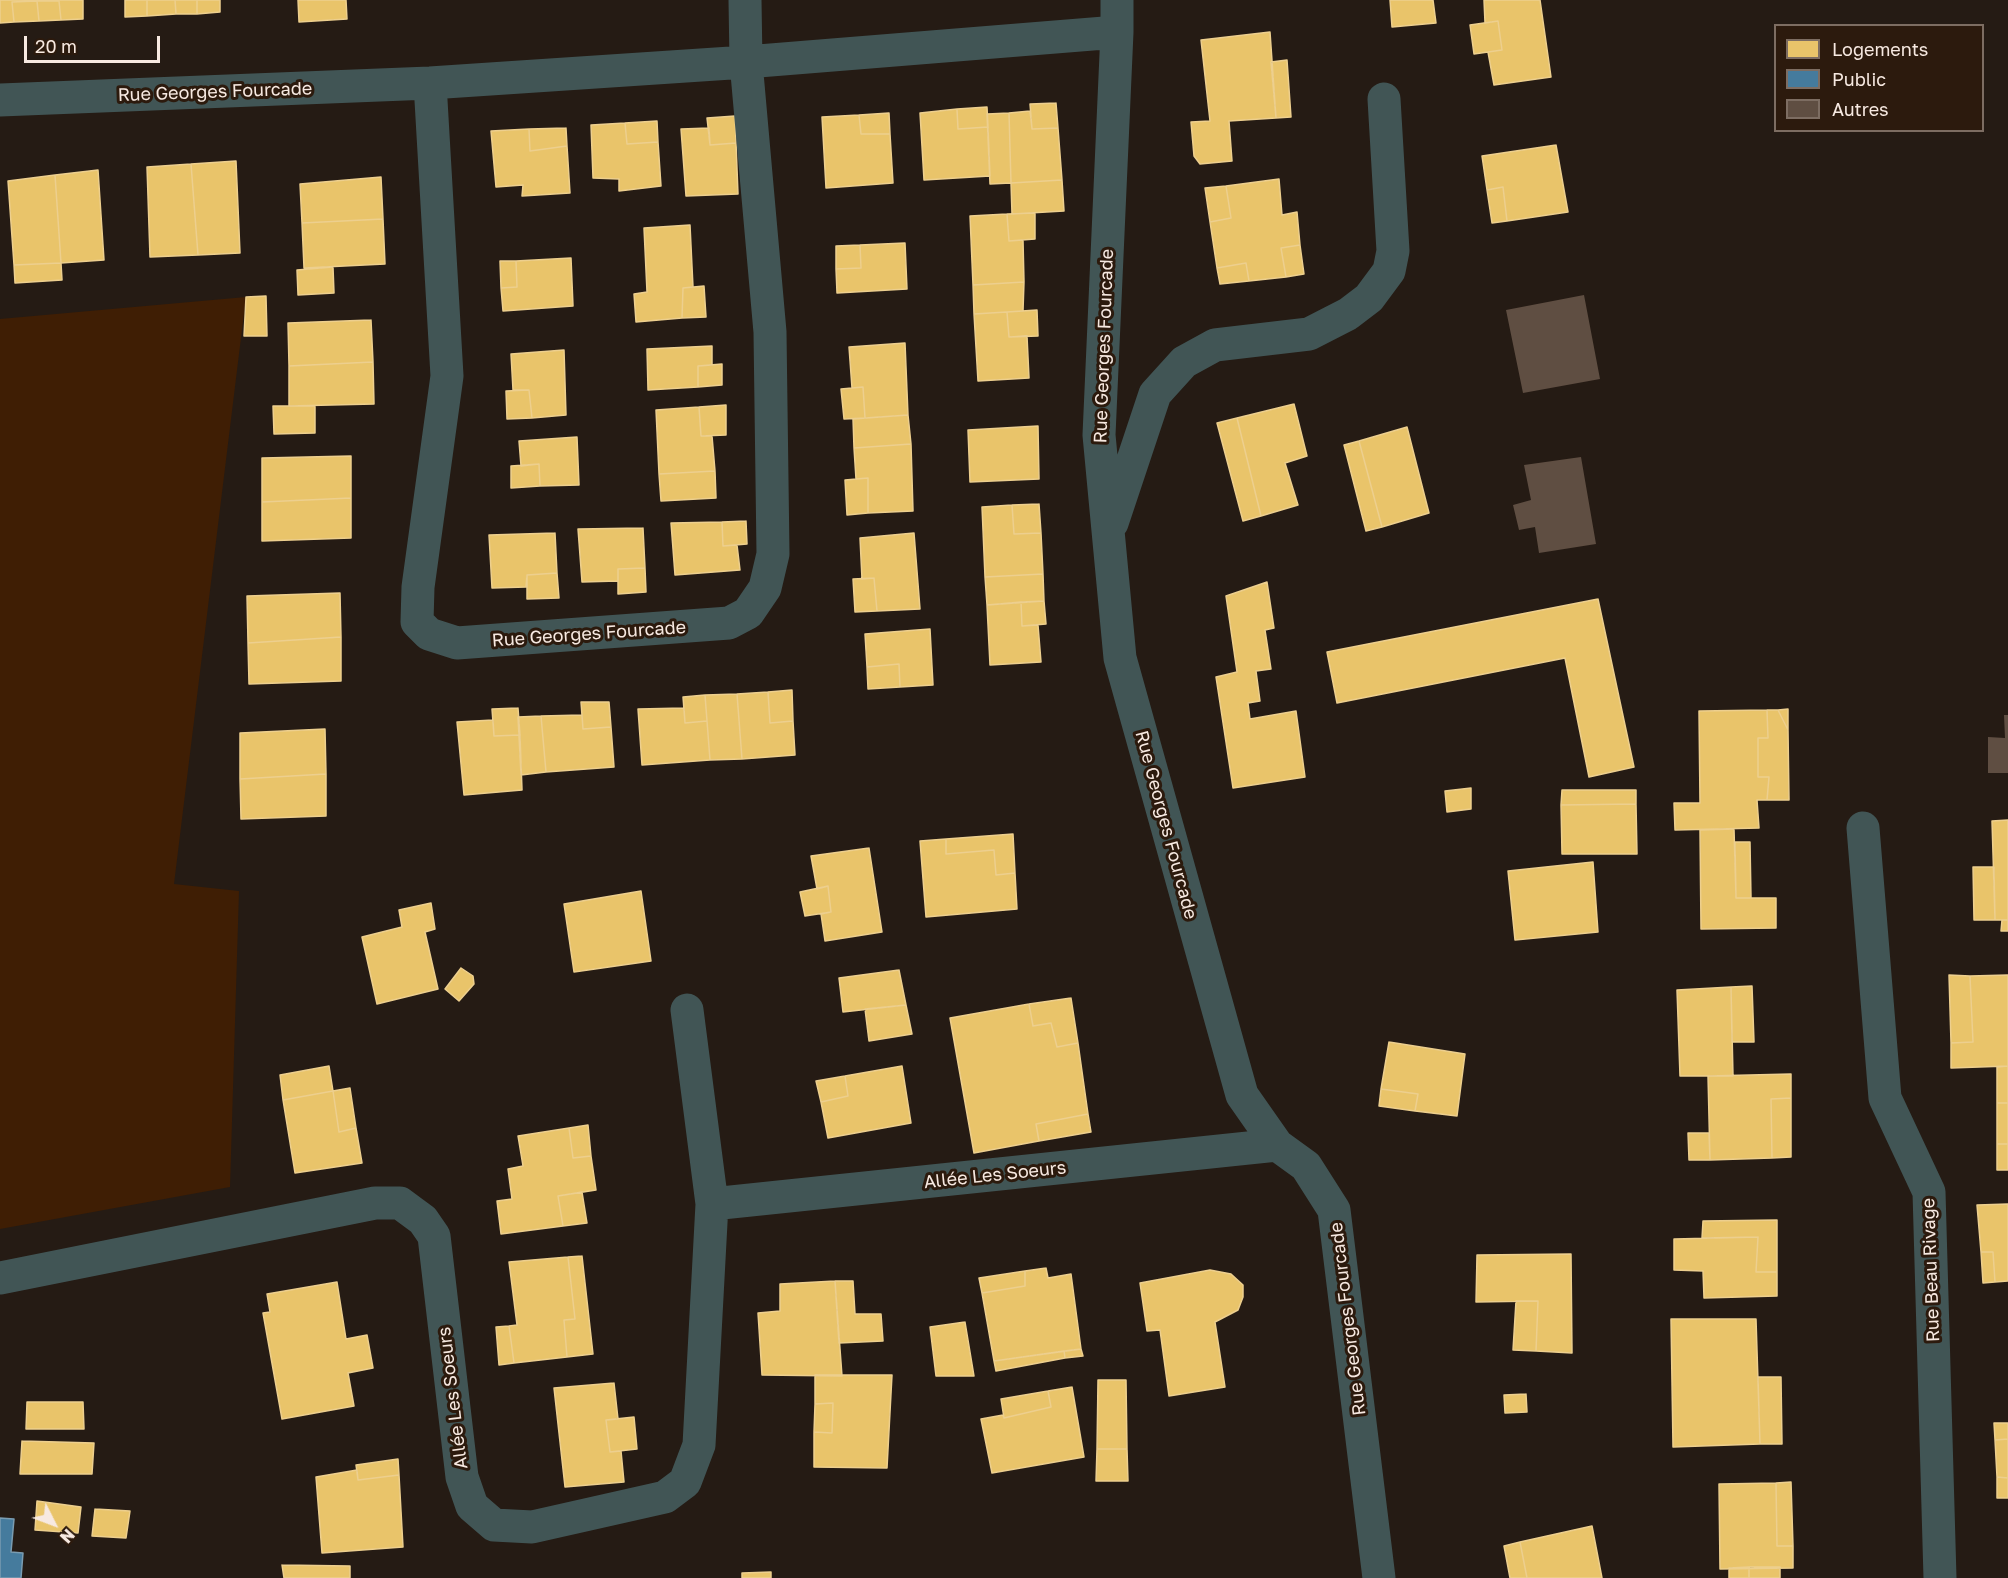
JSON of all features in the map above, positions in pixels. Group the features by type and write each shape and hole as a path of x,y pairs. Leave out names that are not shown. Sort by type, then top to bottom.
{"street":[{"name":"Rue Georges Fourcade","path":"430,83 447,376 418,587 417,622 429,634 457,643 729,623 748,613 765,588 773,555 770,332 746,62 745,0"},
{"name":"Rue Georges Fourcade","path":"0,100 430,83 746,62 1117,16 1099,435 1120,658 1242,1095 1277,1145 1306,1166 1334,1209 1379,1578"},
{"path":"1108,533 1155,394 1184,362 1215,345 1310,333 1348,315 1369,298 1389,271 1393,251 1384,99"},
{"name":"Rue Beau Rivage","path":"1863,828 1886,1098 1929,1192 1940,1578"},
{"name":"Allée Les Soeurs","path":"0,1278 375,1203 400,1203 423,1220 434,1236 462,1477 472,1506 494,1525 532,1527 665,1497 685,1482 699,1445 712,1204 687,1010"},
{"name":"Allée Les Soeurs","path":"712,1204 1277,1145"}],"shaded area":[{"path":"246,297 174,884 239,891 230,1187 0,1229 0,319"}],"building: Logements":[{"path":"0,0 37,1 12,2 14,22 0,23"},
{"path":"37,0 83,0 83,19 61,20 59,1"},
{"path":"125,0 147,0 147,16 125,17"},
{"path":"147,0 175,0 176,14 147,16"},
{"path":"175,0 197,0 197,14 176,14"},
{"path":"197,0 220,0 220,12 197,14"},
{"path":"298,0 346,0 347,19 299,22"},
{"path":"1390,0 1433,0 1436,23 1392,27"},
{"path":"1484,0 1540,0 1551,77 1494,85 1488,52 1502,50 1498,21 1485,23"},
{"path":"37,1 39,21 14,22 12,2"},
{"path":"37,1 59,1 61,20 39,21"},
{"path":"1498,21 1502,50 1474,54 1470,25"},
{"path":"1270,32 1276,118 1229,121 1232,161 1200,164 1194,156 1191,122 1210,121 1201,40"},
{"path":"1287,60 1291,117 1276,118 1271,62"},
{"path":"1056,103 1058,128 1032,129 1030,104"},
{"path":"987,107 988,127 958,129 957,109"},
{"path":"957,109 958,129 988,127 990,176 924,180 920,113"},
{"path":"1030,111 1032,129 1058,128 1062,180 1011,183 1009,113"},
{"path":"889,113 890,134 861,134 859,115"},
{"path":"1009,113 1011,183 990,184 987,114"},
{"path":"859,115 861,134 890,134 893,183 826,188 822,117"},
{"path":"735,116 736,143 710,145 707,118"},
{"path":"657,121 658,142 627,144 625,123"},
{"path":"625,123 627,144 658,142 661,186 619,191 619,179 593,178 591,125"},
{"path":"566,128 567,146 530,151 529,129"},
{"path":"709,128 710,145 736,143 738,194 686,196 681,129"},
{"path":"529,129 530,151 567,146 570,193 522,196 523,185 496,187 491,131"},
{"path":"1556,145 1568,212 1507,221 1503,187 1487,190 1482,156"},
{"path":"236,161 240,253 198,255 191,164"},
{"path":"191,164 198,255 150,257 147,167"},
{"path":"98,170 104,260 61,263 55,175"},
{"path":"55,175 61,263 14,265 8,181"},
{"path":"381,177 383,219 302,223 300,184"},
{"path":"1279,179 1282,215 1297,212 1300,245 1281,248 1286,277 1249,281 1246,263 1217,268 1210,222 1231,218 1226,186"},
{"path":"1062,180 1064,211 1012,214 1011,183"},
{"path":"1226,186 1231,218 1210,222 1205,188"},
{"path":"1503,187 1507,221 1492,223 1487,190"},
{"path":"1035,213 1035,239 1009,241 1007,214"},
{"path":"1007,214 1009,241 1023,240 1024,282 973,285 970,216"},
{"path":"383,219 385,264 304,268 302,223"},
{"path":"690,225 693,287 683,288 682,318 636,322 634,294 647,292 644,228"},
{"path":"905,243 907,289 837,293 836,269 861,268 860,245"},
{"path":"860,245 861,268 836,269 836,246"},
{"path":"1300,245 1304,274 1286,277 1281,248"},
{"path":"571,258 573,306 503,311 501,288 517,287 516,261"},
{"path":"500,261 516,261 517,287 501,288"},
{"path":"61,263 62,280 15,283 14,265"},
{"path":"1246,263 1249,281 1220,284 1217,268"},
{"path":"333,267 334,293 298,295 297,270"},
{"path":"1024,282 1023,311 974,314 973,285"},
{"path":"704,286 706,317 682,318 683,288"},
{"path":"266,296 267,336 244,336 246,297"},
{"path":"1037,310 1038,336 1009,337 1007,312"},
{"path":"1007,312 1009,337 1027,336 1029,378 978,381 974,314"},
{"path":"371,320 373,362 289,366 288,323"},
{"path":"905,343 908,415 865,418 863,387 852,388 849,347"},
{"path":"712,346 712,365 698,366 698,387 648,390 647,349"},
{"path":"564,350 566,415 532,418 529,390 513,390 511,354"},
{"path":"373,362 374,404 289,406 289,366"},
{"path":"722,364 722,385 698,387 698,366"},
{"path":"863,387 865,418 844,419 841,389"},
{"path":"529,390 532,418 507,419 506,391"},
{"path":"1294,404 1307,456 1285,463 1298,505 1261,516 1237,418"},
{"path":"726,405 726,435 701,436 699,407"},
{"path":"273,406 315,406 315,433 274,434"},
{"path":"699,407 701,436 712,436 715,471 659,474 656,410"},
{"path":"908,415 911,444 854,448 853,419"},
{"path":"1237,418 1261,516 1243,521 1217,423"},
{"path":"1038,426 1039,479 970,482 968,430"},
{"path":"1407,427 1429,513 1382,527 1359,441"},
{"path":"577,437 579,485 540,486 539,464 521,466 519,441"},
{"path":"1359,441 1382,527 1366,531 1344,445"},
{"path":"911,444 913,511 868,513 868,478 856,479 854,448"},
{"path":"351,456 351,498 262,502 262,458"},
{"path":"539,464 540,486 511,488 511,466"},
{"path":"715,471 716,498 661,501 659,474"},
{"path":"868,478 868,513 847,515 845,480"},
{"path":"351,498 351,538 262,541 262,502"},
{"path":"1039,504 1041,533 1014,534 1012,505"},
{"path":"1012,505 1014,534 1041,533 1043,574 985,577 982,507"},
{"path":"746,521 747,544 723,546 722,522"},
{"path":"722,522 723,546 737,545 740,570 675,575 671,523"},
{"path":"643,528 645,568 618,569 618,581 582,582 578,529"},
{"path":"555,533 557,573 527,575 526,587 492,588 489,535"},
{"path":"914,533 920,609 877,611 874,578 862,579 860,538"},
{"path":"645,568 646,592 618,594 618,569"},
{"path":"557,573 559,598 527,599 527,575"},
{"path":"1043,574 1044,601 987,605 985,577"},
{"path":"874,578 877,611 855,612 853,579"},
{"path":"1267,582 1274,628 1265,630 1271,669 1256,671 1260,701 1248,703 1250,719 1296,711 1305,777 1233,788 1216,677 1237,672 1226,596"},
{"path":"340,593 341,637 248,643 247,596"},
{"path":"1598,599 1634,767 1589,777 1565,658 1337,703 1327,652"},
{"path":"1044,601 1046,624 1022,626 1021,602"},
{"path":"1021,602 1022,626 1038,625 1041,662 990,665 987,605"},
{"path":"930,629 933,685 900,687 899,664 867,667 865,634"},
{"path":"341,637 341,681 249,684 248,643"},
{"path":"899,664 900,687 868,689 867,667"},
{"path":"792,690 793,721 770,723 768,692"},
{"path":"768,692 770,723 793,721 795,755 742,759 737,694"},
{"path":"737,694 742,759 710,760 705,695"},
{"path":"705,695 707,721 685,723 683,697"},
{"path":"581,702 609,702 611,727 583,729"},
{"path":"518,708 520,735 494,736 492,709"},
{"path":"684,708 685,723 707,721 710,760 642,765 638,709"},
{"path":"1788,709 1788,730 1778,710"},
{"path":"1767,710 1768,738 1758,738 1758,777 1769,777 1767,800 1757,800 1759,828 1675,830 1674,803 1700,803 1699,711"},
{"path":"1767,710 1778,710 1788,730 1789,800 1767,800 1769,777 1758,777 1758,738 1768,738"},
{"path":"582,715 583,729 611,727 614,767 546,772 541,716"},
{"path":"541,716 546,772 521,775 518,717"},
{"path":"493,720 494,736 520,735 522,790 464,795 457,722"},
{"path":"325,729 326,774 240,779 240,733"},
{"path":"326,774 326,816 241,819 240,779"},
{"path":"1471,788 1471,809 1447,812 1445,791"},
{"path":"1562,790 1636,790 1636,804 1561,805"},
{"path":"1636,804 1637,854 1562,854 1561,805"},
{"path":"2008,820 2008,920 1995,920 1992,821"},
{"path":"1734,829 1736,898 1776,898 1776,928 1701,929 1700,830"},
{"path":"1013,834 1015,873 996,875 994,850 946,854 946,839"},
{"path":"946,839 946,854 994,850 996,875 1015,873 1017,909 926,917 920,841"},
{"path":"1735,842 1750,842 1751,898 1736,898"},
{"path":"869,848 882,932 825,941 821,914 831,912 828,886 817,889 811,856"},
{"path":"1593,862 1598,932 1515,940 1508,871"},
{"path":"1973,867 1994,867 1995,920 1974,920"},
{"path":"828,886 831,912 805,916 800,892"},
{"path":"641,891 651,961 574,972 564,904"},
{"path":"431,903 435,929 425,932 438,989 377,1004 362,937 402,927 399,910"},
{"path":"2002,920 2008,920 2008,931 2001,931"},
{"path":"461,968 473,976 474,984 459,1001 445,989"},
{"path":"899,970 906,1005 843,1012 839,978"},
{"path":"1949,975 1970,976 1973,1042 1951,1043"},
{"path":"2008,975 2008,1066 1951,1068 1951,1043 1973,1042 1970,976"},
{"path":"1752,986 1754,1042 1732,1042 1731,987"},
{"path":"1731,987 1733,1076 1680,1076 1677,990"},
{"path":"1071,998 1078,1043 1057,1047 1051,1023 1033,1026 1029,1004"},
{"path":"1029,1004 1033,1026 1051,1023 1057,1047 1078,1043 1088,1114 1036,1124 1039,1141 974,1153 950,1018"},
{"path":"906,1005 912,1034 869,1041 865,1009"},
{"path":"1389,1042 1465,1054 1457,1116 1415,1111 1418,1094 1381,1089"},
{"path":"329,1066 333,1091 283,1100 280,1075"},
{"path":"902,1066 911,1123 828,1138 821,1102 848,1096 845,1076"},
{"path":"2008,1066 2008,1103 1997,1103 1997,1067"},
{"path":"1791,1074 1791,1098 1771,1099 1772,1158 1710,1160 1708,1076"},
{"path":"845,1076 848,1096 821,1102 816,1081"},
{"path":"350,1088 356,1128 339,1132 333,1091"},
{"path":"1381,1089 1418,1094 1415,1111 1379,1106"},
{"path":"333,1091 339,1132 356,1128 362,1163 295,1173 283,1100"},
{"path":"1791,1098 1791,1157 1772,1158 1771,1099"},
{"path":"1997,1103 2008,1103 2008,1144 1997,1144"},
{"path":"1088,1114 1091,1132 1039,1141 1036,1124"},
{"path":"588,1125 591,1156 573,1158 569,1128"},
{"path":"569,1128 573,1158 591,1156 596,1190 558,1196 563,1226 501,1234 497,1201 512,1199 508,1169 523,1166 518,1136"},
{"path":"1688,1133 1709,1133 1710,1160 1689,1160"},
{"path":"1997,1144 2008,1144 2008,1170 1997,1170"},
{"path":"582,1192 587,1223 563,1226 558,1196"},
{"path":"2008,1204 2008,1281 1995,1282 1993,1252 1981,1252 1977,1205"},
{"path":"1777,1220 1777,1272 1756,1272 1758,1237 1702,1238 1703,1221"},
{"path":"1758,1237 1756,1272 1777,1272 1777,1296 1704,1298 1703,1271 1674,1270 1674,1239"},
{"path":"1981,1252 1993,1252 1995,1282 1983,1283"},
{"path":"1571,1254 1572,1353 1536,1351 1538,1301 1476,1302 1477,1255"},
{"path":"582,1256 593,1354 567,1357 564,1320 575,1319 568,1257"},
{"path":"568,1257 575,1319 564,1320 567,1357 514,1363 509,1326 517,1325 509,1262"},
{"path":"1046,1268 1048,1278 1071,1274 1081,1349 994,1361 982,1293 1025,1286 1025,1271"},
{"path":"1210,1270 1231,1274 1243,1285 1243,1297 1238,1310 1215,1322 1225,1387 1169,1396 1160,1330 1147,1331 1140,1283"},
{"path":"1025,1271 1025,1286 982,1293 979,1278"},
{"path":"835,1281 842,1376 762,1375 758,1313 780,1311 780,1284"},
{"path":"835,1281 853,1281 855,1314 881,1314 883,1341 839,1343"},
{"path":"337,1282 346,1339 367,1335 373,1368 348,1373 354,1406 282,1419 263,1313 270,1312 267,1294"},
{"path":"1516,1301 1538,1301 1536,1351 1513,1350"},
{"path":"1671,1319 1756,1319 1760,1444 1673,1447"},
{"path":"965,1322 974,1376 936,1376 930,1327"},
{"path":"509,1326 514,1363 499,1365 496,1327"},
{"path":"1081,1349 1083,1356 1065,1358 1064,1351"},
{"path":"1064,1351 1065,1358 996,1371 994,1361"},
{"path":"815,1375 892,1375 887,1468 814,1467 814,1432 832,1433 833,1403 815,1404"},
{"path":"1758,1377 1781,1377 1782,1444 1760,1444"},
{"path":"1098,1380 1126,1380 1127,1449 1097,1449"},
{"path":"614,1383 618,1419 606,1420 610,1452 621,1451 624,1482 565,1487 554,1388"},
{"path":"1072,1387 1084,1457 992,1473 981,1419 1003,1415 1004,1418 1051,1407 1048,1391"},
{"path":"1048,1391 1051,1407 1004,1418 1001,1399"},
{"path":"1526,1394 1527,1412 1505,1413 1504,1395"},
{"path":"27,1402 83,1402 84,1429 26,1429"},
{"path":"833,1403 832,1433 814,1432 815,1404"},
{"path":"634,1417 637,1449 610,1452 606,1420"},
{"path":"1994,1423 2008,1423 2008,1439 1995,1440"},
{"path":"2008,1439 2008,1478 1997,1477 1995,1440"},
{"path":"22,1441 94,1443 92,1474 20,1474"},
{"path":"1097,1449 1127,1449 1128,1481 1096,1481"},
{"path":"398,1459 399,1475 358,1480 356,1465"},
{"path":"357,1470 358,1480 399,1475 403,1547 322,1553 316,1477"},
{"path":"1997,1477 2008,1478 2008,1498 1997,1498"},
{"path":"1791,1482 1793,1546 1777,1546 1776,1483"},
{"path":"1776,1483 1777,1546 1793,1546 1793,1568 1720,1569 1719,1484"},
{"path":"37,1501 81,1507 78,1533 35,1530"},
{"path":"95,1509 130,1511 126,1538 92,1536"},
{"path":"1592,1526 1602,1578 1527,1578 1520,1542"},
{"path":"1520,1542 1527,1578 1510,1578 1504,1546"},
{"path":"282,1565 350,1566 350,1578 284,1578"},
{"path":"1749,1567 1749,1578 1729,1578 1729,1568"},
{"path":"1749,1567 1780,1567 1780,1578 1749,1578"},
{"path":"771,1572 771,1578 742,1578 742,1573"}],"building: Public":[{"path":"0,1518 14,1519 11,1552 23,1553 21,1578 0,1578"}],"building: Autres":[{"path":"1584,295 1600,379 1523,393 1506,310"},
{"path":"1581,457 1596,544 1539,553 1535,527 1519,530 1513,505 1531,500 1524,465"},
{"path":"2004,715 2008,715 2008,773 1988,773 1988,737 2005,738"}]}
